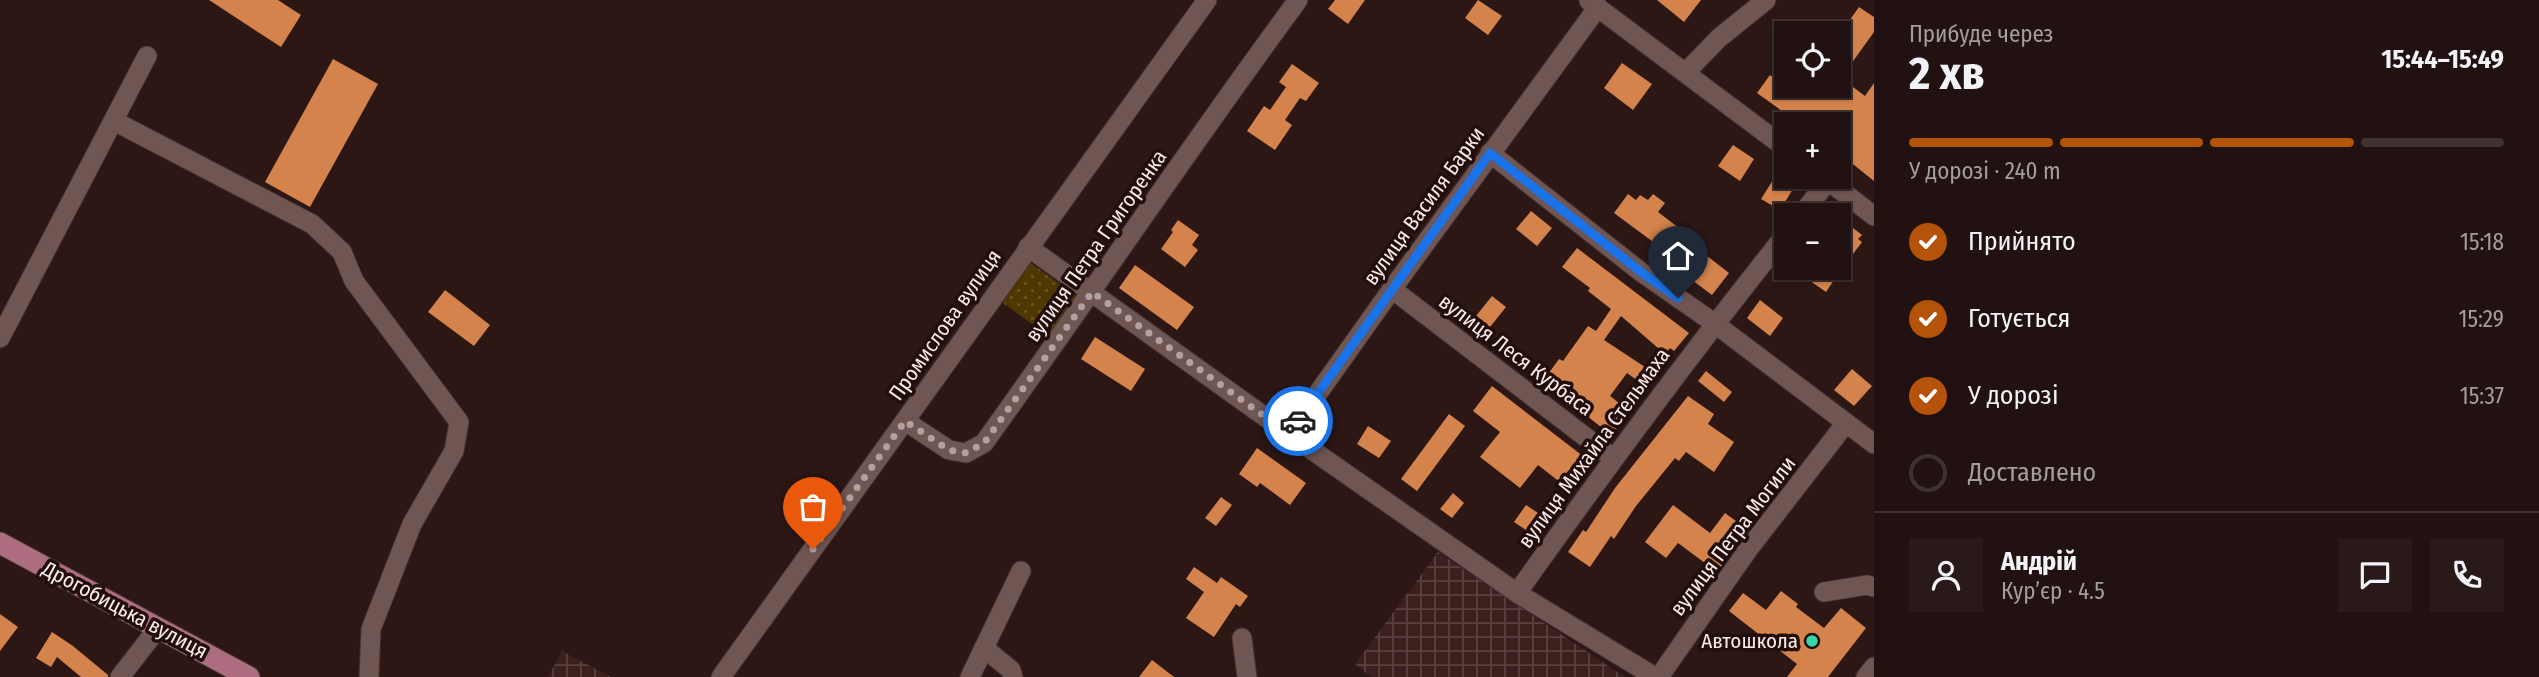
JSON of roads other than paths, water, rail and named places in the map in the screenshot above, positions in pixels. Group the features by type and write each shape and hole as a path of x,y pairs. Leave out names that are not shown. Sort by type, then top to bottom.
{"main road":[{"name":"Дрогобицька вулиця","path":"0,543 249,677"}],"street":[{"name":"Промислова вулиця","path":"721,677 1207,0"},
{"name":"вулиця Петра Григоренка","path":"905,421 949,450 966,453 984,443 1240,78 1298,0"},
{"path":"1686,72 1719,38 1766,0"},
{"path":"1592,4 1774,139"},
{"name":"вулиця Василя Барки","path":"1289,434 1490,153 1592,4"},
{"path":"0,338 147,55"},
{"path":"114,121 312,224 329,237 342,251 354,281 460,422 454,451 412,524 371,629 369,677"},
{"path":"1490,153 1641,272 1714,323 1874,444"},
{"path":"1838,189 1874,216"},
{"path":"1028,247 1517,593 1657,677"},
{"name":"вулиця Михайла Стельмаха","path":"1517,593 1613,458 1714,323 1774,249"},
{"name":"вулиця Леся Курбаса","path":"1392,289 1613,458"},
{"name":"вулиця Петра Могили","path":"1657,677 1747,551 1846,423"},
{"path":"970,677 1021,572"},
{"path":"1824,592 1867,585 1874,587"},
{"path":"120,677 158,628"},
{"path":"1242,638 1247,677"},
{"path":"984,648 1012,670 1013,677"},
{"path":"1866,677 1874,667"}],"place":[{"name":"Автошкола","path":"1812,641"}]}
